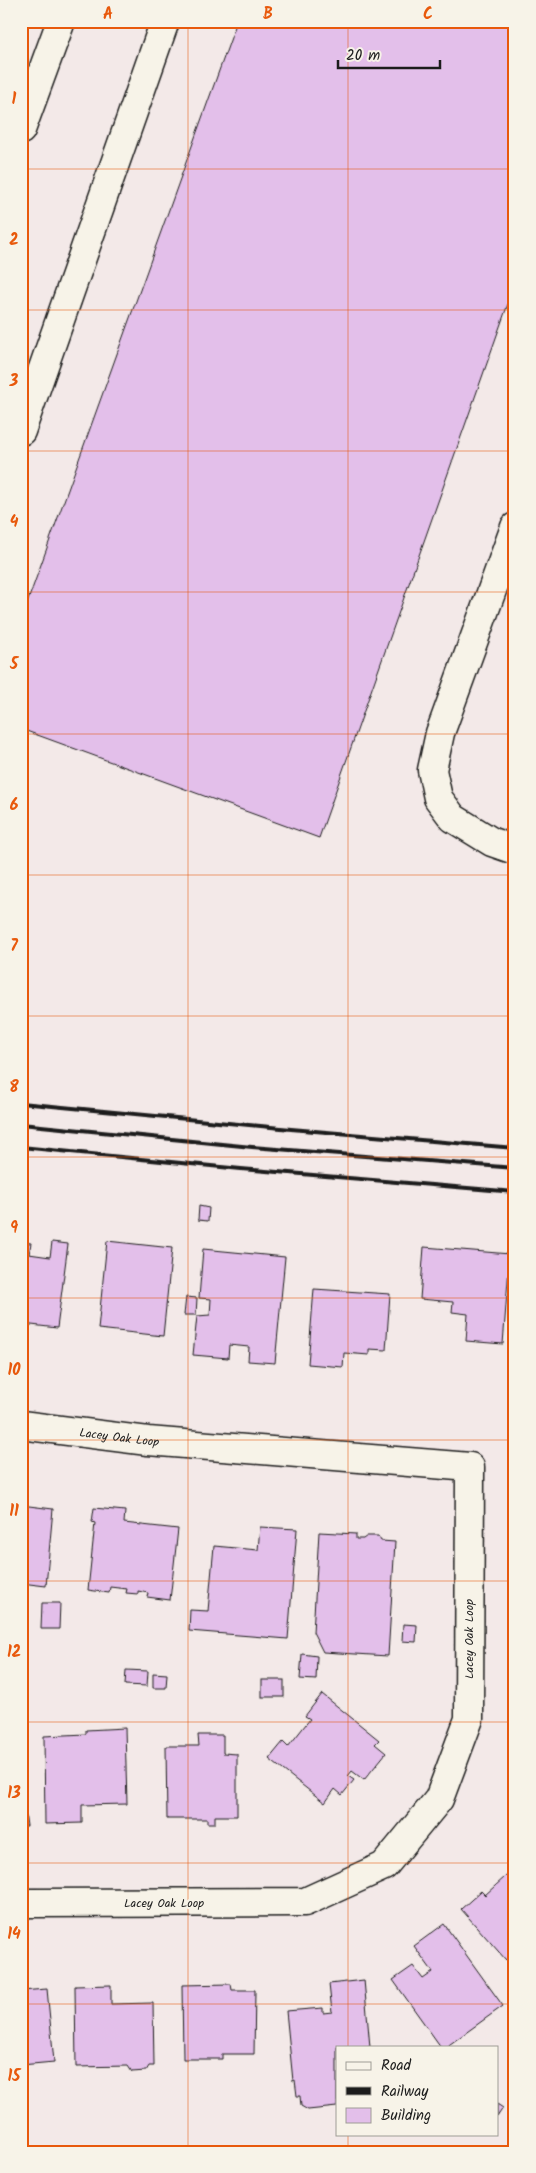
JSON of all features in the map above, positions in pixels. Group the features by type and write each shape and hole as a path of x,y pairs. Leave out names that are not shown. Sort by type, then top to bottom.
{"street":[{"path":"21,130 61,21"},
{"path":"21,431 165,21"},
{"path":"515,527 440,733 432,770 438,798 453,818 492,842 515,850"},
{"name":"Lacey Oak Loop","path":"21,1425 148,1441 470,1467 469,1719 439,1800 384,1866 305,1902 30,1903 21,1905"}],"building":[{"path":"237,21 515,21 515,284 319,838 21,729 21,620"},
{"path":"199,1206 209,1208 208,1221 198,1220"},
{"path":"107,1241 172,1248 163,1336 98,1329"},
{"path":"21,1242 31,1243 29,1254 50,1257 52,1242 68,1244 57,1328 23,1324 25,1303 21,1302"},
{"path":"424,1247 510,1254 503,1344 466,1341 468,1314 452,1312 453,1302 420,1299"},
{"path":"203,1249 285,1257 275,1363 248,1361 249,1347 229,1345 228,1358 193,1355 197,1316 210,1315 211,1299 199,1298"},
{"path":"314,1289 390,1294 386,1350 369,1349 369,1355 344,1353 343,1367 308,1364"},
{"path":"186,1297 197,1298 196,1315 184,1315"},
{"path":"21,1505 53,1509 46,1586 21,1583"},
{"path":"94,1508 125,1511 124,1523 178,1529 170,1600 147,1597 148,1593 138,1591 138,1594 126,1593 127,1589 110,1587 109,1593 88,1590 95,1523 92,1522"},
{"path":"260,1527 297,1529 288,1639 189,1631 190,1610 208,1611 214,1546 258,1550"},
{"path":"319,1532 356,1534 356,1539 378,1536 381,1541 395,1542 388,1656 323,1652 313,1632"},
{"path":"42,1603 60,1603 59,1629 41,1629"},
{"path":"403,1624 417,1625 416,1642 402,1641"},
{"path":"302,1654 317,1656 316,1680 300,1679"},
{"path":"126,1670 148,1671 147,1686 125,1685"},
{"path":"153,1673 167,1674 166,1688 153,1688"},
{"path":"262,1680 284,1680 284,1697 262,1697"},
{"path":"322,1694 379,1740 375,1744 386,1753 364,1780 352,1771 348,1776 354,1780 342,1795 335,1789 325,1803 269,1759 283,1742 288,1747 310,1719 305,1716"},
{"path":"125,1728 127,1804 82,1805 82,1823 45,1824 44,1736 86,1734 86,1730"},
{"path":"198,1735 223,1735 223,1753 237,1754 237,1816 215,1816 215,1823 207,1823 207,1819 167,1819 166,1746 199,1746"},
{"path":"21,1783 27,1826 21,1826"},
{"path":"515,1868 515,1952 506,1960 461,1909 481,1891 485,1895"},
{"path":"444,1924 503,2006 447,2046 440,2046 393,1980 413,1966 423,1979 433,1972 414,1946"},
{"path":"364,1980 370,2046 336,2046 336,2107 308,2110 301,2106 300,2096 297,2096 295,2080 293,2081 286,2011 323,2008 323,2013 332,2012 329,1984"},
{"path":"231,1984 232,1990 255,1990 254,2054 222,2054 222,2059 183,2059 182,1985"},
{"path":"111,1985 111,2004 153,2003 154,2066 149,2066 146,2071 132,2072 128,2066 76,2067 75,1986"},
{"path":"47,1989 54,2062 21,2065 21,1991"},
{"path":"498,2105 503,2108 498,2116"}],"railway":[{"path":"21,1103 515,1148"},
{"path":"21,1124 252,1147 515,1168"},
{"path":"21,1147 241,1169 515,1192"}]}
